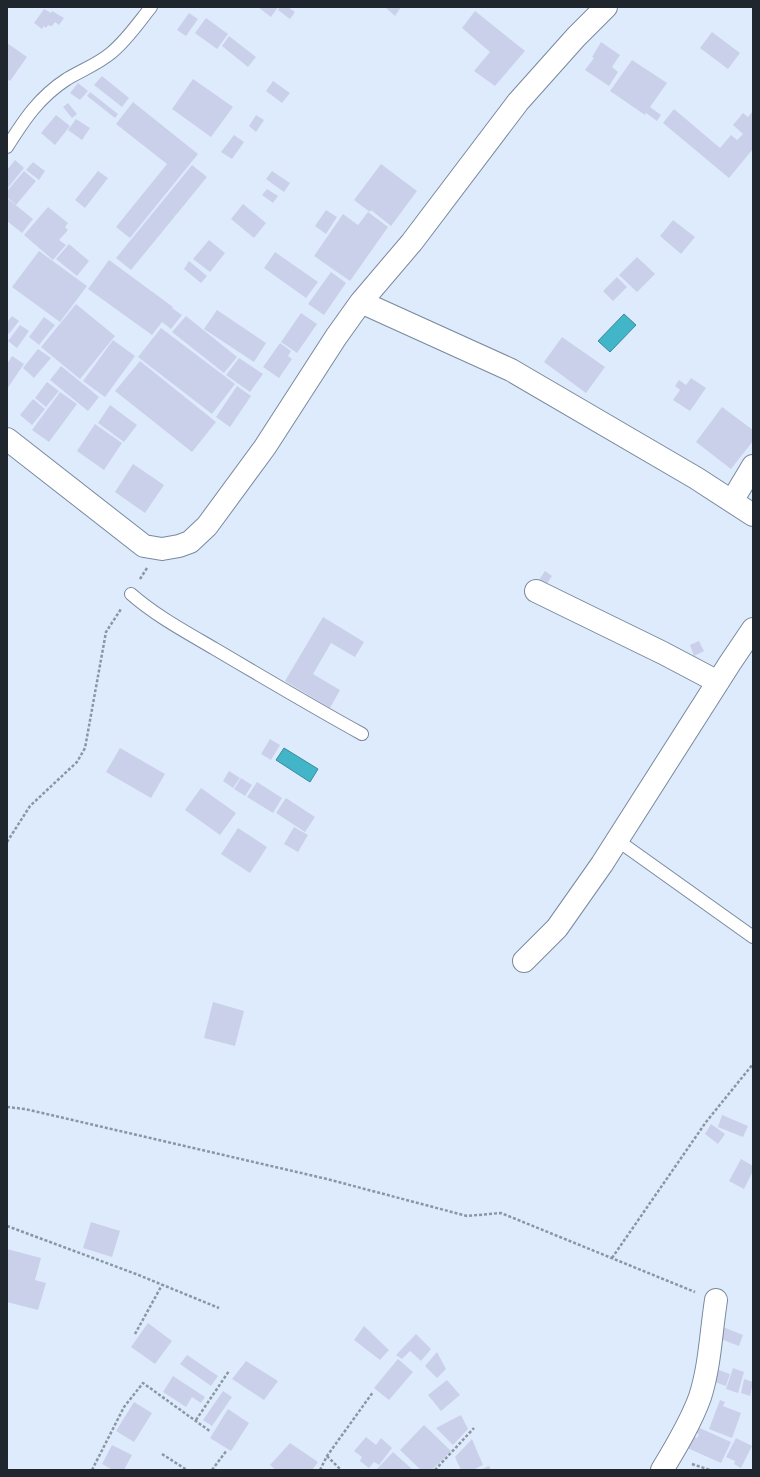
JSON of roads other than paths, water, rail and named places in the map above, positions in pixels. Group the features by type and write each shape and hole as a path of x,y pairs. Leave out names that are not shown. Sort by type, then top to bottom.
{"street":[{"path":"7,439 144,546 162,549 179,546 190,542 207,526 265,447 336,337 361,302 412,242 518,102 576,37 606,7"},
{"path":"361,302 511,370 696,478 753,515"},
{"path":"732,501 753,466"},
{"path":"536,591 664,653 718,682"},
{"path":"524,961 557,928 617,840 753,629"},
{"path":"662,1470 690,1420 700,1398 705,1380 716,1300"}],"lane":[{"path":"7,147 28,115 44,96 67,79 93,66 112,53 151,7"},
{"path":"131,594 144,605 202,641 287,692 362,734"},
{"path":"617,840 753,937"}],"water":[{"path":"624,314 636,325 610,352 598,341"},
{"path":"284,748 318,769 310,782 276,760"}]}
